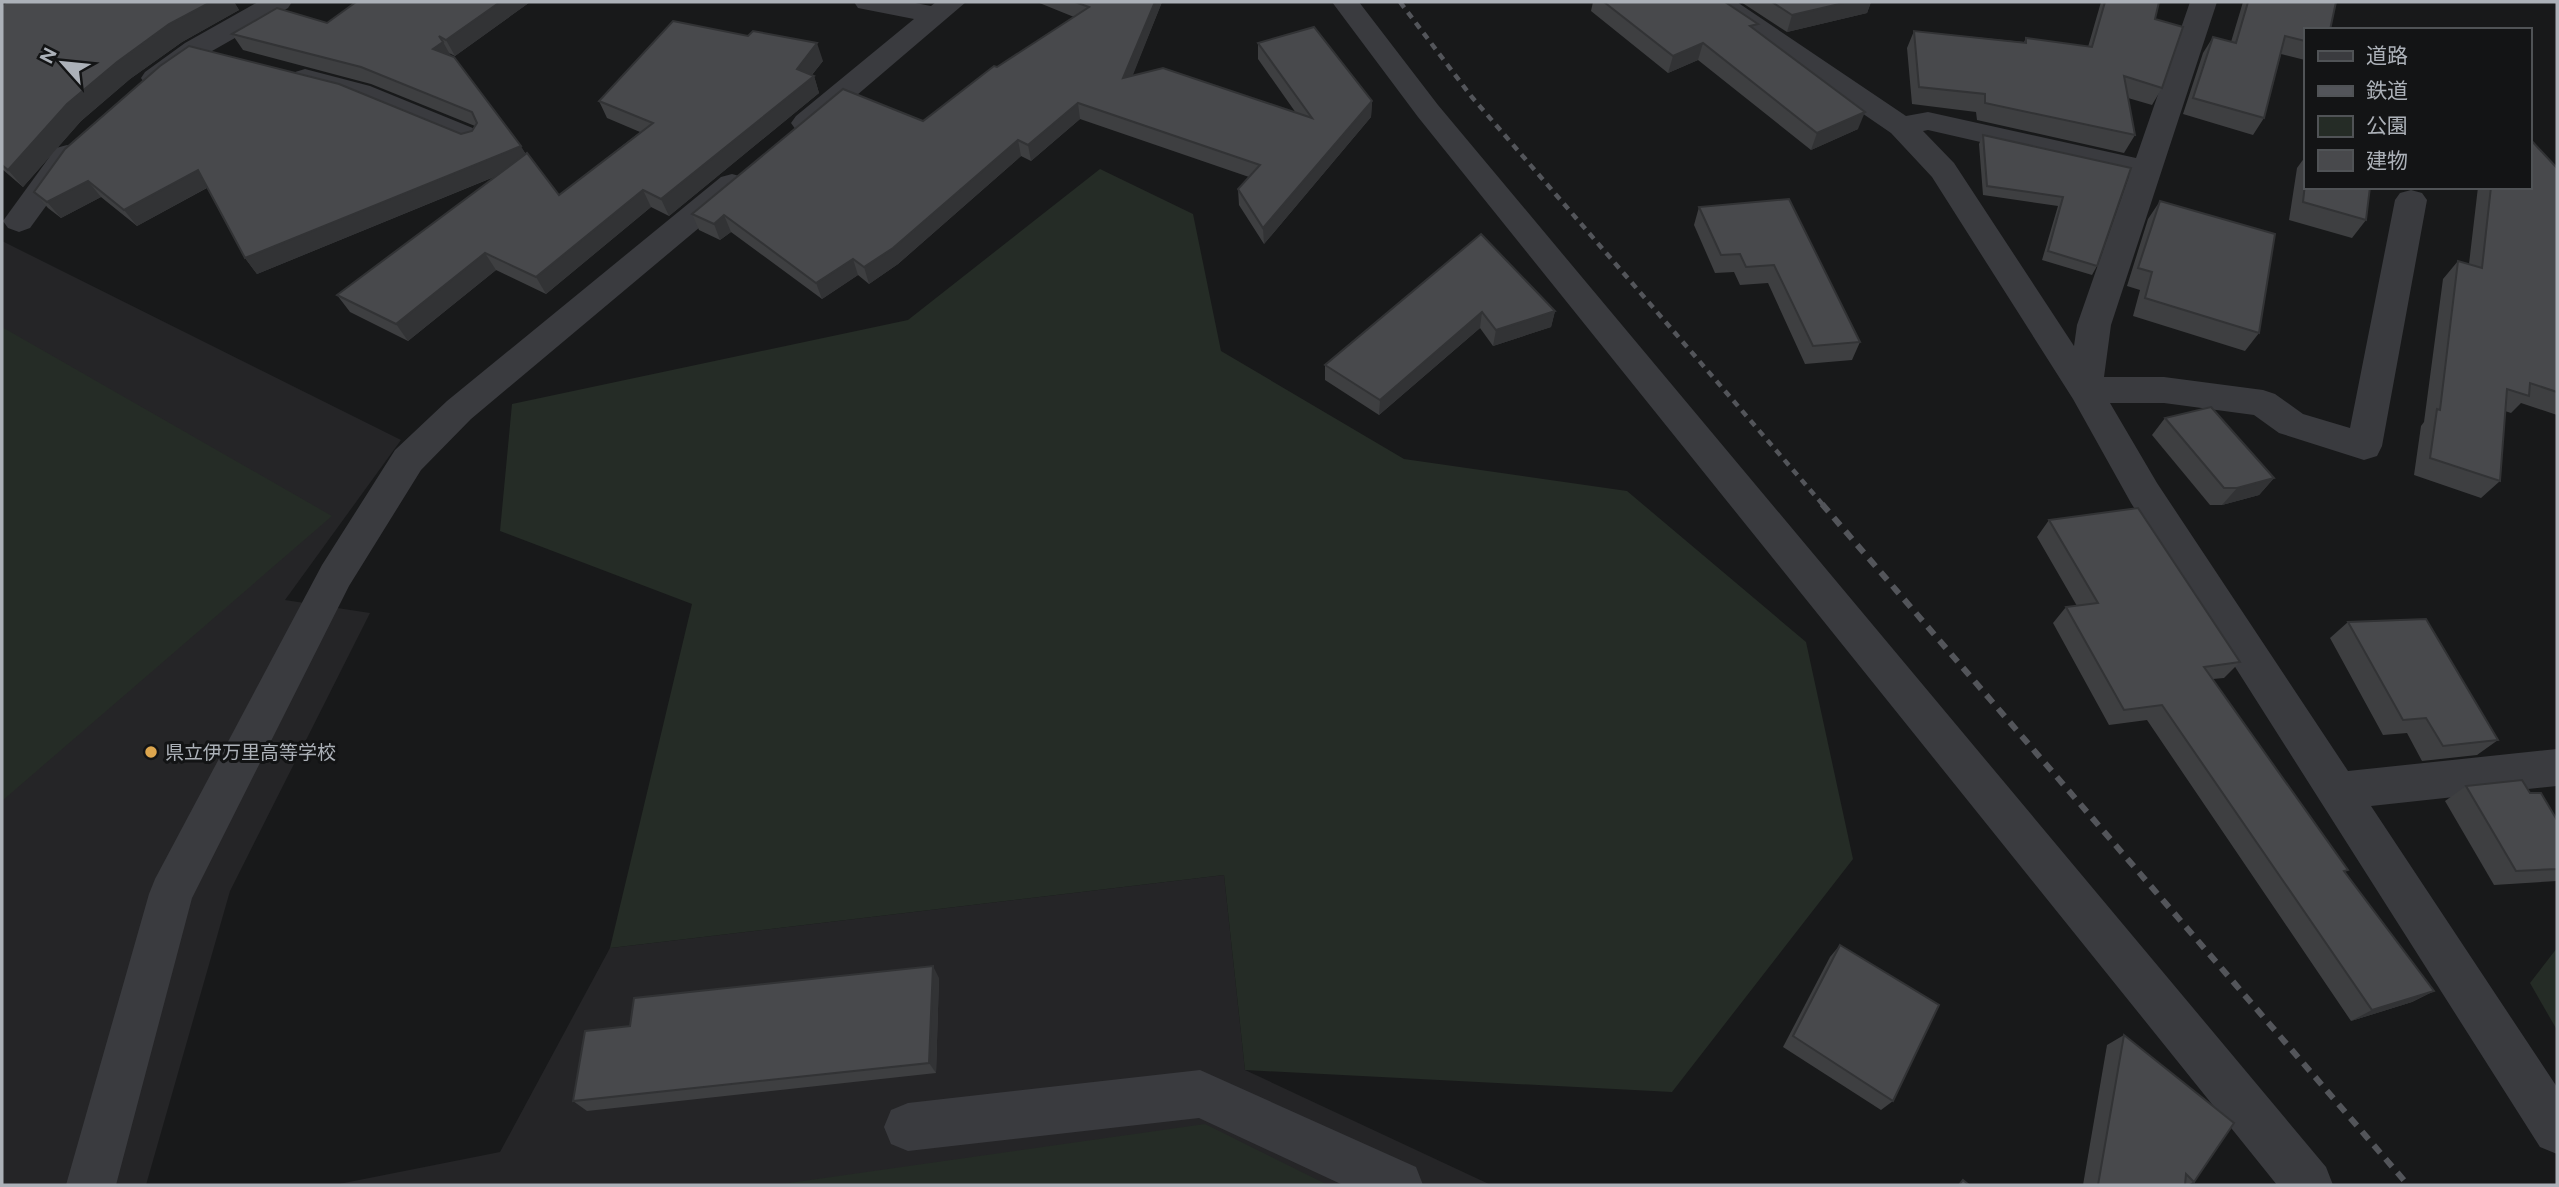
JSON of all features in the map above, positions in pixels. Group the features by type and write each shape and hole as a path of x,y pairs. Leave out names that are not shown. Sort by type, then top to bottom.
{"street":[{"path":"139,92 195,49 278,2"},
{"path":"868,2 944,8"},
{"path":"1345,2 1428,111 2308,1185"},
{"path":"2085,390 2094,325 2204,2"},
{"path":"1729,4 1901,126 1944,170 2085,390 2144,493 2557,1130"},
{"path":"788,138 944,8"},
{"path":"195,49 233,59"},
{"path":"284,72 360,92 469,138"},
{"path":"1901,126 1928,121 2147,170"},
{"path":"19,221 66,156 87,138"},
{"path":"91,1185 172,894 335,576 408,460 470,401 756,164"},
{"path":"2085,390 2164,390 2263,403 2291,424 2364,446 2411,200"},
{"path":"2336,790 2557,767"},
{"path":"908,1128 1200,1094 1398,1185"}],"shaded area":[{"name":"県立伊万里高等学校","path":"2,241 401,440 285,600 370,613 230,891 146,1185 2,1185"},
{"path":"1224,875 1245,1070 1491,1185 334,1185 500,1152 610,948"}],"green space":[{"path":"1100,169 1193,214 1221,351 1404,459 1627,491 1806,642 1853,859 1672,1092 1245,1070 1224,875 610,948 692,604 500,531 512,404 908,320"},
{"path":"2,327 332,516 2,801"},
{"path":"2557,948 2557,1030 2530,983"},
{"path":"1205,1124 1328,1185 775,1185"}],"building":[{"path":"6,2 211,2 169,24 117,62 67,104 8,170 2,165 2,5"},
{"path":"356,2 500,2 446,40 439,36 443,42 433,49 454,57 521,146 245,258 198,170 124,210 88,181 47,202 34,192 65,149 160,66 189,46 339,84 461,134 472,131 477,123 472,112 361,67 232,34 277,8 327,23"},
{"path":"1075,2 1155,2 1123,78 1163,68 1312,118 1258,43 1314,27 1372,101 1263,228 1238,189 1260,165 1078,103 1028,145 1018,140 893,248 864,267 853,259 816,283 724,215 714,224 692,214 843,89 923,121 994,66 997,67 1089,7"},
{"path":"1604,2 1725,2 1758,24 1750,26 1865,112 1817,133 1703,43 1673,56"},
{"path":"1772,2 1848,2 1792,15"},
{"path":"2105,2 2159,2 2155,19 2183,27 2162,88 2124,76 2135,135 1985,103 1985,94 1919,87 1914,31 2026,43 2026,38 2092,47"},
{"path":"2248,2 2336,2 2330,28 2304,28 2304,41 2285,36 2264,118 2193,98 2213,37 2236,43"},
{"path":"673,21 748,36 753,31 817,43 797,69 814,76 661,199 643,190 536,277 485,253 396,324 337,295 527,153 559,195 653,123 599,101"},
{"path":"1983,135 2131,168 2097,266 2048,251 2063,197 1987,186"},
{"path":"2531,140 2557,168 2557,392 2530,383 2529,396 2507,389 2500,481 2430,458 2437,409 2440,410 2458,261 2482,268 2491,189 2531,189"},
{"path":"2304,189 2370,189 2366,220 2303,202"},
{"path":"1789,199 1860,342 1813,346 1774,265 1746,267 1740,254 1721,255 1699,207"},
{"path":"2160,201 2275,234 2259,333 2145,298 2152,272 2138,268"},
{"path":"1481,234 1555,311 1496,330 1482,312 1380,400 1325,365"},
{"path":"2211,407 2274,478 2237,488 2224,488 2165,418"},
{"path":"2138,508 2240,662 2204,667 2348,870 2344,871 2434,991 2372,1010 2162,705 2124,710 2066,607 2098,603 2049,520"},
{"path":"2426,619 2498,740 2443,746 2426,718 2403,720 2348,622"},
{"path":"2522,780 2530,793 2541,793 2557,820 2557,869 2516,871 2466,786"},
{"path":"1840,945 1939,1005 1893,1101 1793,1036"},
{"path":"933,966 929,1063 573,1101 585,1031 630,1026 634,998"},
{"path":"2124,1035 2234,1123 2194,1182 2186,1174 2185,1185 2098,1185"}],"railway":[{"path":"1400,2 1471,96 1824,506"},
{"path":"1822,504 2408,1185"}],"place":[{"name":"県立伊万里高等学校","path":"151,752"}]}
